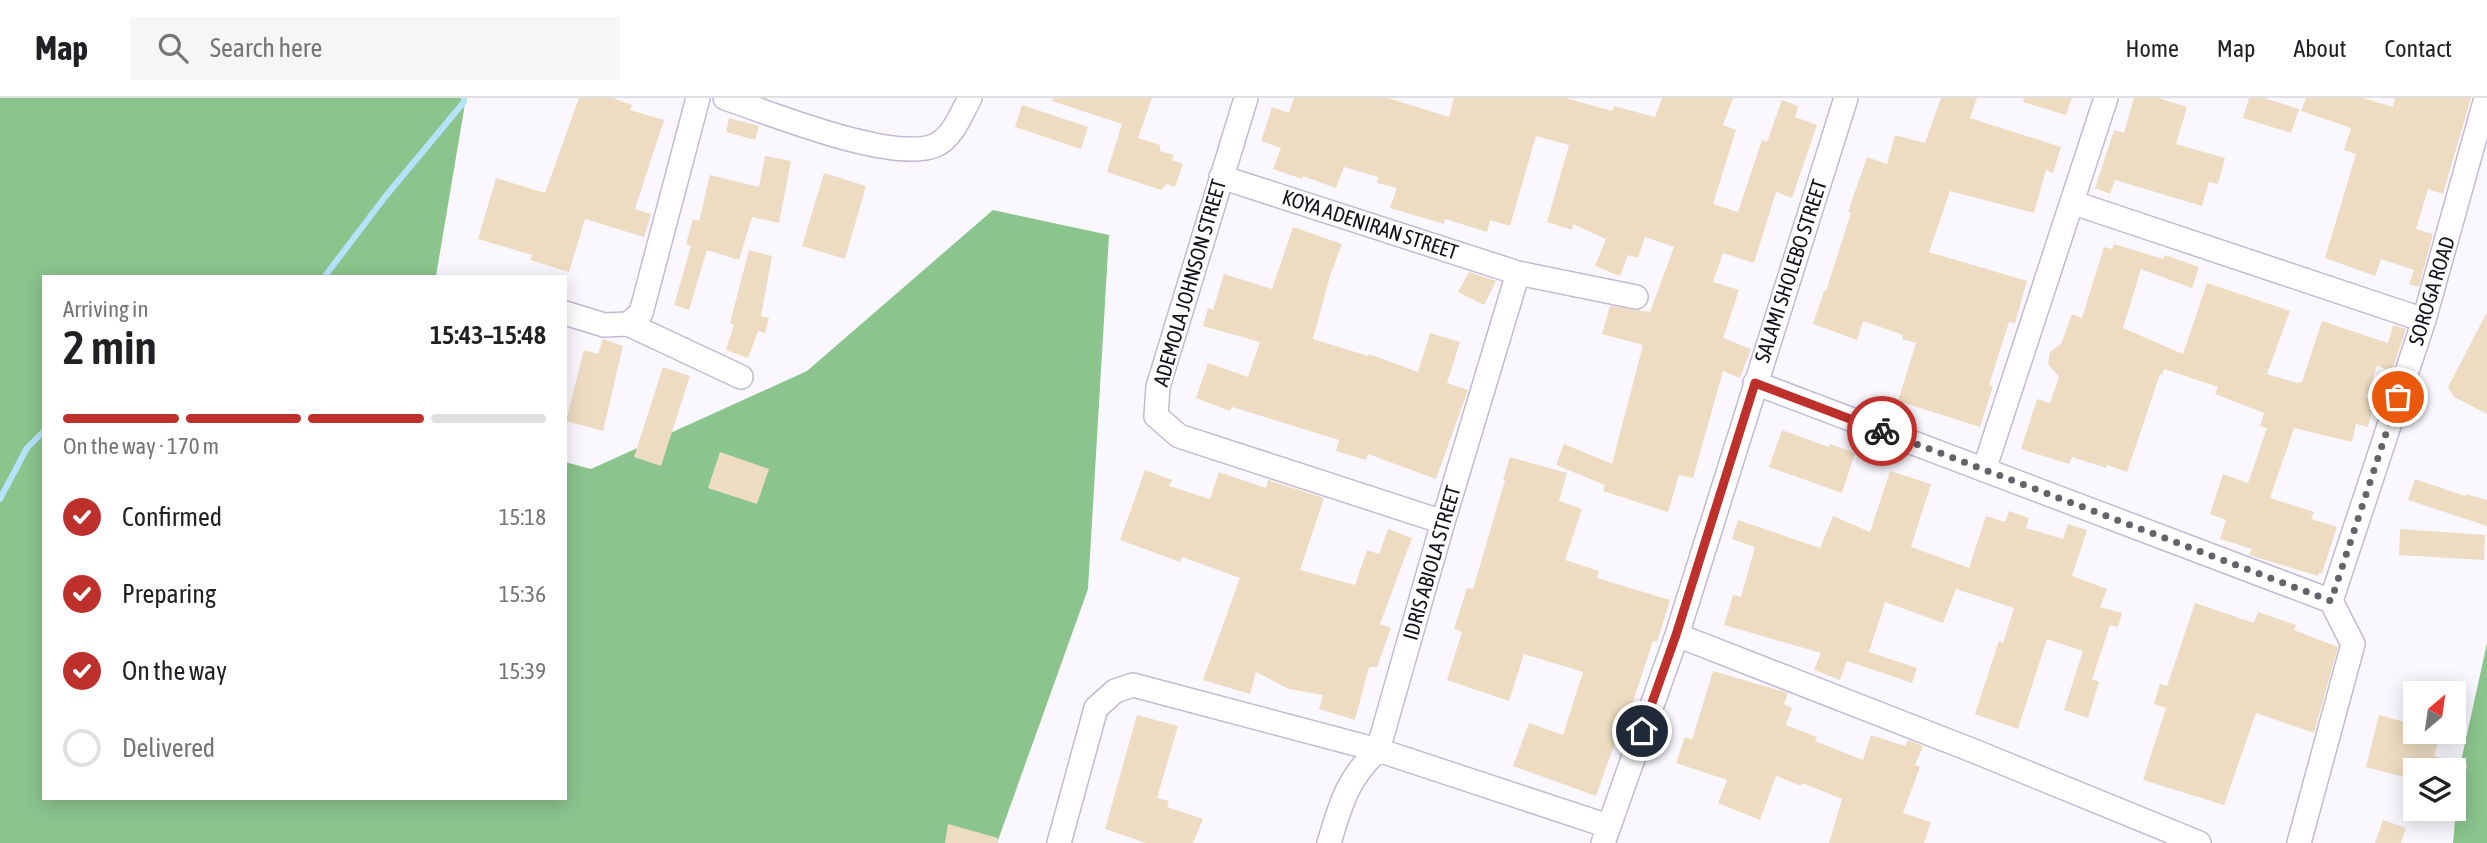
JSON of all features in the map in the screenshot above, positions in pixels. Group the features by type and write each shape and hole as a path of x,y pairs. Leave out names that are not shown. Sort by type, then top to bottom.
{"street":[{"path":"628,324 641,313 698,98"},
{"path":"724,98 863,144 923,149 939,144 954,128 970,98"},
{"name":"ADEMOLA JOHNSON STREET","path":"1246,98 1158,387 1156,416 1179,436 1443,522"},
{"path":"1984,470 2074,203 2106,98"},
{"name":"SOROGA ROAD","path":"2331,601 2424,320 2486,98"},
{"name":"SALAMI SHOLEBO STREET","path":"1606,835 1676,635 1755,383 1839,100"},
{"name":"KOYA ADENIRAN STREET","path":"1221,177 1518,273 1636,298"},
{"path":"2074,203 2424,320"},
{"path":"1378,750 1518,273"},
{"name":"IDRIS ABIOLA STREET","path":"1329,843 1349,787 1360,768 1378,750 1518,273"},
{"path":"567,314 604,325 628,324 741,377"},
{"path":"1755,383 2331,601 2353,644 2299,843"},
{"path":"1676,635 1974,751 2199,843"},
{"path":"1059,843 1096,708 1115,691 1133,685 1378,750 1606,835"}],"green space":[{"path":"0,98 466,98 436,275 42,275 42,800 567,800 567,463 591,469 807,371 993,210 1109,235 1088,589 997,843 0,843"},
{"path":"2487,643 2487,843 2453,843 2455,821 2466,821 2466,758 2462,758"}],"building":[{"path":"579,98 613,98 632,105 630,110 664,120 635,209 651,214 644,237 585,219 569,272 530,260 532,255 478,239 496,178 545,193"},
{"path":"1053,98 1152,98 1138,138 1160,145 1160,151 1174,155 1172,160 1183,164 1175,187 1167,184 1161,190 1107,172 1122,124 1052,101"},
{"path":"1294,98 1388,98 1449,117 1454,98 1566,98 1612,111 1614,106 1655,117 1662,98 1733,98 1723,125 1736,130 1713,204 1738,212 1762,140 1767,142 1782,100 1798,106 1795,117 1817,125 1792,198 1776,192 1754,263 1723,253 1713,282 1739,290 1723,338 1751,349 1740,378 1723,371 1693,478 1679,475 1668,512 1603,491 1605,485 1556,465 1564,444 1612,464 1643,345 1602,334 1610,306 1650,312 1674,247 1645,237 1638,258 1628,255 1620,276 1595,266 1606,239 1573,224 1572,230 1547,222 1569,145 1536,136 1510,226 1490,220 1487,232 1445,219 1444,224 1390,208 1397,188 1377,183 1378,177 1344,167 1336,188 1273,169 1281,148 1261,141 1272,107 1289,113"},
{"path":"1941,98 1977,98 1970,118 2061,147 2053,173 2046,170 2034,213 1950,191 1929,252 2027,281 2015,323 2009,322 1989,385 1993,386 1980,427 1898,401 1916,343 1902,339 1903,335 1863,321 1857,340 1813,324 1826,291 1867,157 1887,164 1895,135 1925,143"},
{"path":"2024,98 2072,98 2066,115 2023,102"},
{"path":"2134,98 2158,98 2187,107 2176,144 2225,158 2218,184 2209,182 2202,206 2115,180 2110,194 2095,188 2114,130 2124,133"},
{"path":"2249,98 2264,98 2299,109 2291,133 2243,118"},
{"path":"2306,98 2363,98 2393,107 2395,98 2471,98 2443,194 2428,189 2416,229 2433,234 2419,287 2409,284 2414,270 2381,259 2375,276 2325,258 2356,154 2344,150 2351,128 2301,111"},
{"path":"1022,105 1088,127 1081,149 1015,127"},
{"path":"729,118 759,126 755,140 726,132"},
{"path":"765,156 791,161 779,223 752,217 739,260 707,250 689,310 674,305 691,246 686,244 693,219 699,221 710,175 759,187"},
{"path":"824,173 866,186 845,259 802,246"},
{"path":"1293,227 1342,244 1330,276 1313,339 1368,356 1369,354 1418,372 1430,333 1460,342 1447,383 1468,390 1436,479 1368,454 1366,460 1336,451 1339,440 1232,407 1230,411 1196,398 1208,363 1248,377 1260,342 1203,326 1208,308 1213,310 1224,274 1272,289"},
{"path":"2114,244 2163,259 2165,255 2199,267 2192,288 2141,269 2123,328 2183,354 2207,283 2290,311 2267,374 2297,383 2302,382 2322,321 2388,343 2393,325 2406,329 2392,371 2377,366 2366,398 2375,400 2368,427 2356,424 2352,442 2294,428 2270,498 2314,512 2311,519 2337,527 2322,573 2318,576 2249,555 2252,549 2220,539 2226,520 2210,514 2223,474 2248,483 2267,428 2260,426 2264,413 2215,394 2218,387 2164,369 2127,472 2072,457 2069,464 2021,449 2037,399 2050,403 2059,377 2048,364 2050,352 2061,344 2072,314 2082,318 2104,247 2112,249"},
{"path":"749,250 772,256 761,316 769,318 765,333 758,331 748,358 726,350 734,325 730,323"},
{"path":"1469,272 1496,281 1484,305 1458,292"},
{"path":"2487,312 2487,414 2454,397 2448,387"},
{"path":"603,339 623,346 603,431 567,421 584,350 598,354"},
{"path":"663,367 690,376 661,466 634,457"},
{"path":"1782,430 1855,453 1842,493 1769,467"},
{"path":"720,452 769,469 757,504 708,488"},
{"path":"1510,457 1567,473 1559,501 1582,509 1565,560 1599,571 1597,578 1670,600 1657,642 1653,641 1620,741 1616,740 1596,796 1513,766 1529,723 1563,735 1583,672 1524,654 1509,701 1447,680 1462,632 1454,629 1467,588 1473,589"},
{"path":"1145,470 1172,480 1169,486 1210,499 1219,472 1266,488 1268,480 1324,498 1300,570 1355,585 1367,550 1379,554 1388,529 1412,538 1380,624 1391,628 1377,667 1369,667 1355,720 1319,709 1323,695 1289,689 1256,672 1250,694 1203,680 1240,578 1182,557 1180,562 1120,540"},
{"path":"1890,471 1931,484 1911,547 1969,568 1986,516 2005,522 2009,511 2029,518 2026,528 2063,539 2068,524 2087,530 2072,576 2107,589 2100,607 2122,613 2118,627 2110,625 2092,679 2099,682 2088,718 2064,710 2083,651 2047,639 2018,729 1975,714 1999,641 2003,643 2014,608 1956,589 1943,623 1885,602 1869,652 1917,668 1912,683 1847,661 1840,680 1814,670 1821,653 1724,625 1733,595 1741,597 1755,547 1732,539 1738,520 1820,548 1833,516 1870,532"},
{"path":"2415,479 2465,496 2466,494 2487,500 2487,526 2408,500"},
{"path":"2400,529 2485,535 2484,560 2399,555"},
{"path":"2195,603 2254,623 2258,612 2296,625 2294,630 2338,647 2314,733 2256,713 2224,805 2143,780 2166,708 2154,704 2160,684 2167,686"},
{"path":"1713,671 1788,693 1784,704 1792,708 1786,725 1817,737 1815,741 1863,760 1871,735 1905,746 1908,740 1923,746 1915,765 1920,767 1903,813 1931,822 1924,843 1829,843 1842,799 1776,776 1760,820 1718,803 1727,780 1676,763 1685,737 1692,740"},
{"path":"1137,715 1178,726 1157,798 1169,801 1167,807 1203,819 1193,843 1146,843 1105,829"},
{"path":"2379,715 2403,722 2403,744 2438,744 2434,756 2441,758 2403,758 2403,777 2366,767"},
{"path":"2383,820 2406,828 2401,843 2375,843"},
{"path":"948,824 998,838 997,843 945,843"}],"waterway":[{"path":"326,275 385,197 464,102 464,98"},
{"path":"0,499 27,448 42,433"}],"way so far":[{"path":"1882,431 2331,601 2398,397"}],"route":[{"path":"1642,731 1676,635 1755,383 1882,431"}]}
